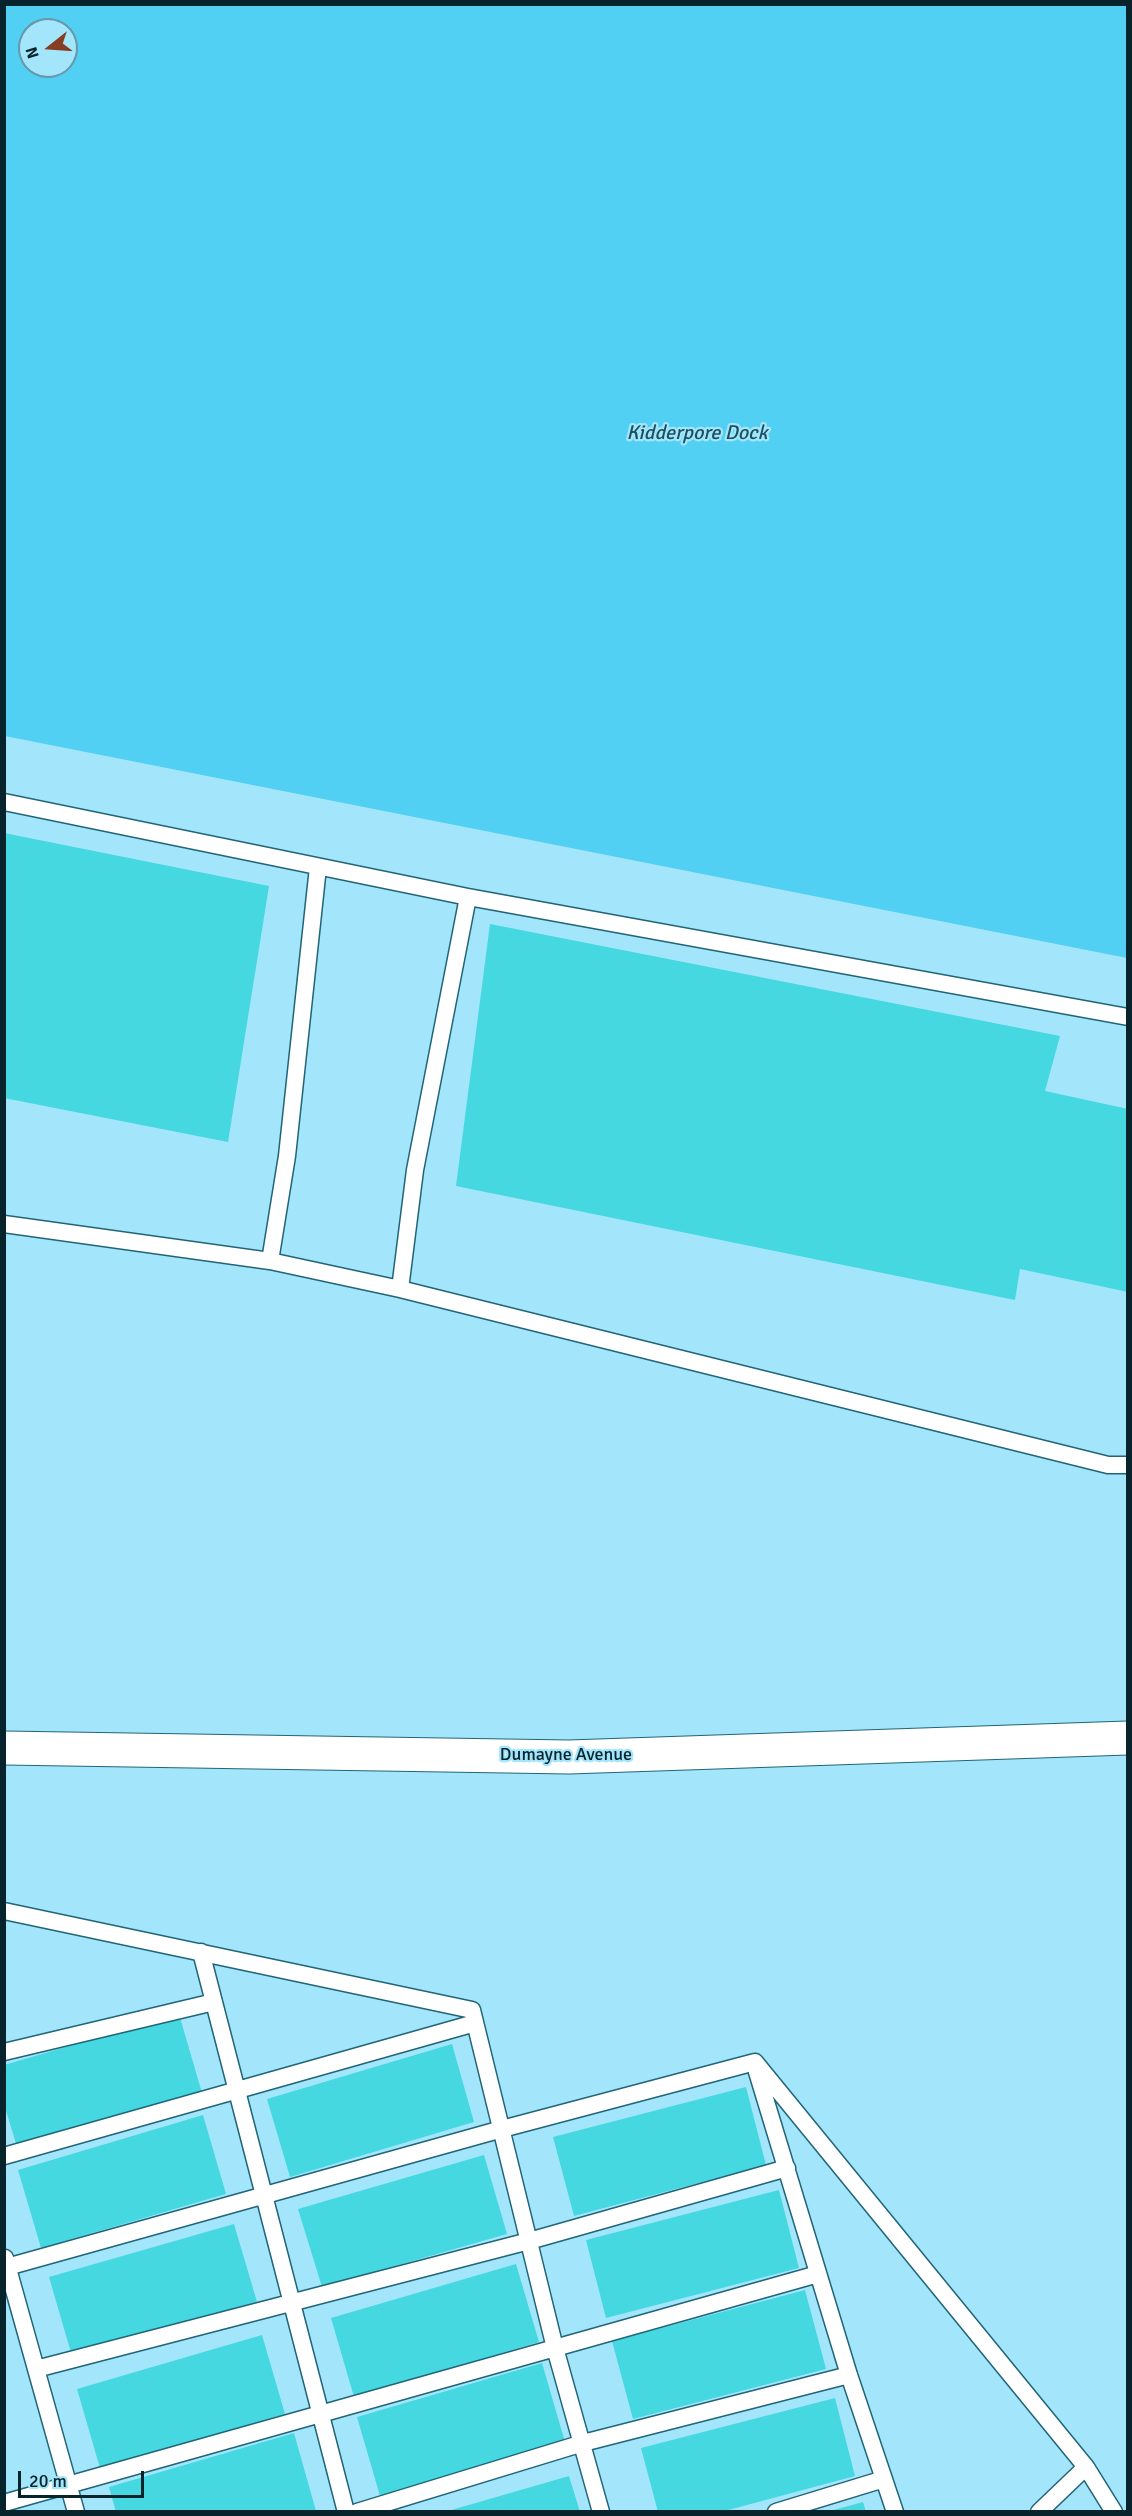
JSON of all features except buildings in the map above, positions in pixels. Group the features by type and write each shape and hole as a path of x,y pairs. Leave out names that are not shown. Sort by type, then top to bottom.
{"street":[{"name":"Dumayne Avenue","path":"4,1748 569,1757 1128,1738"}],"lane":[{"path":"4,802 468,897 1128,1017"},
{"path":"270,1261 286,1156 318,867"},
{"path":"400,1289 415,1170 468,897"},
{"path":"4,1224 270,1261 400,1289 1108,1465 1128,1465"},
{"path":"4,1911 472,2010 555,2348 601,2511"},
{"path":"201,1952 346,2511"},
{"path":"4,2052 214,2002"},
{"path":"4,2156 475,2023"},
{"path":"76,2511 6,2262 264,2195 755,2062"},
{"path":"755,2062 849,2375 895,2511"},
{"path":"755,2062 1086,2467 1114,2511"},
{"path":"36,2369 530,2241 787,2168"},
{"path":"4,2503 818,2274"},
{"path":"357,2511 583,2443 849,2375"},
{"path":"1039,2511 1086,2467"},
{"path":"776,2511 884,2479"}],"water":[{"name":"Kidderpore Dock","path":"4,5 1127,5 1127,958 5,736"}]}
